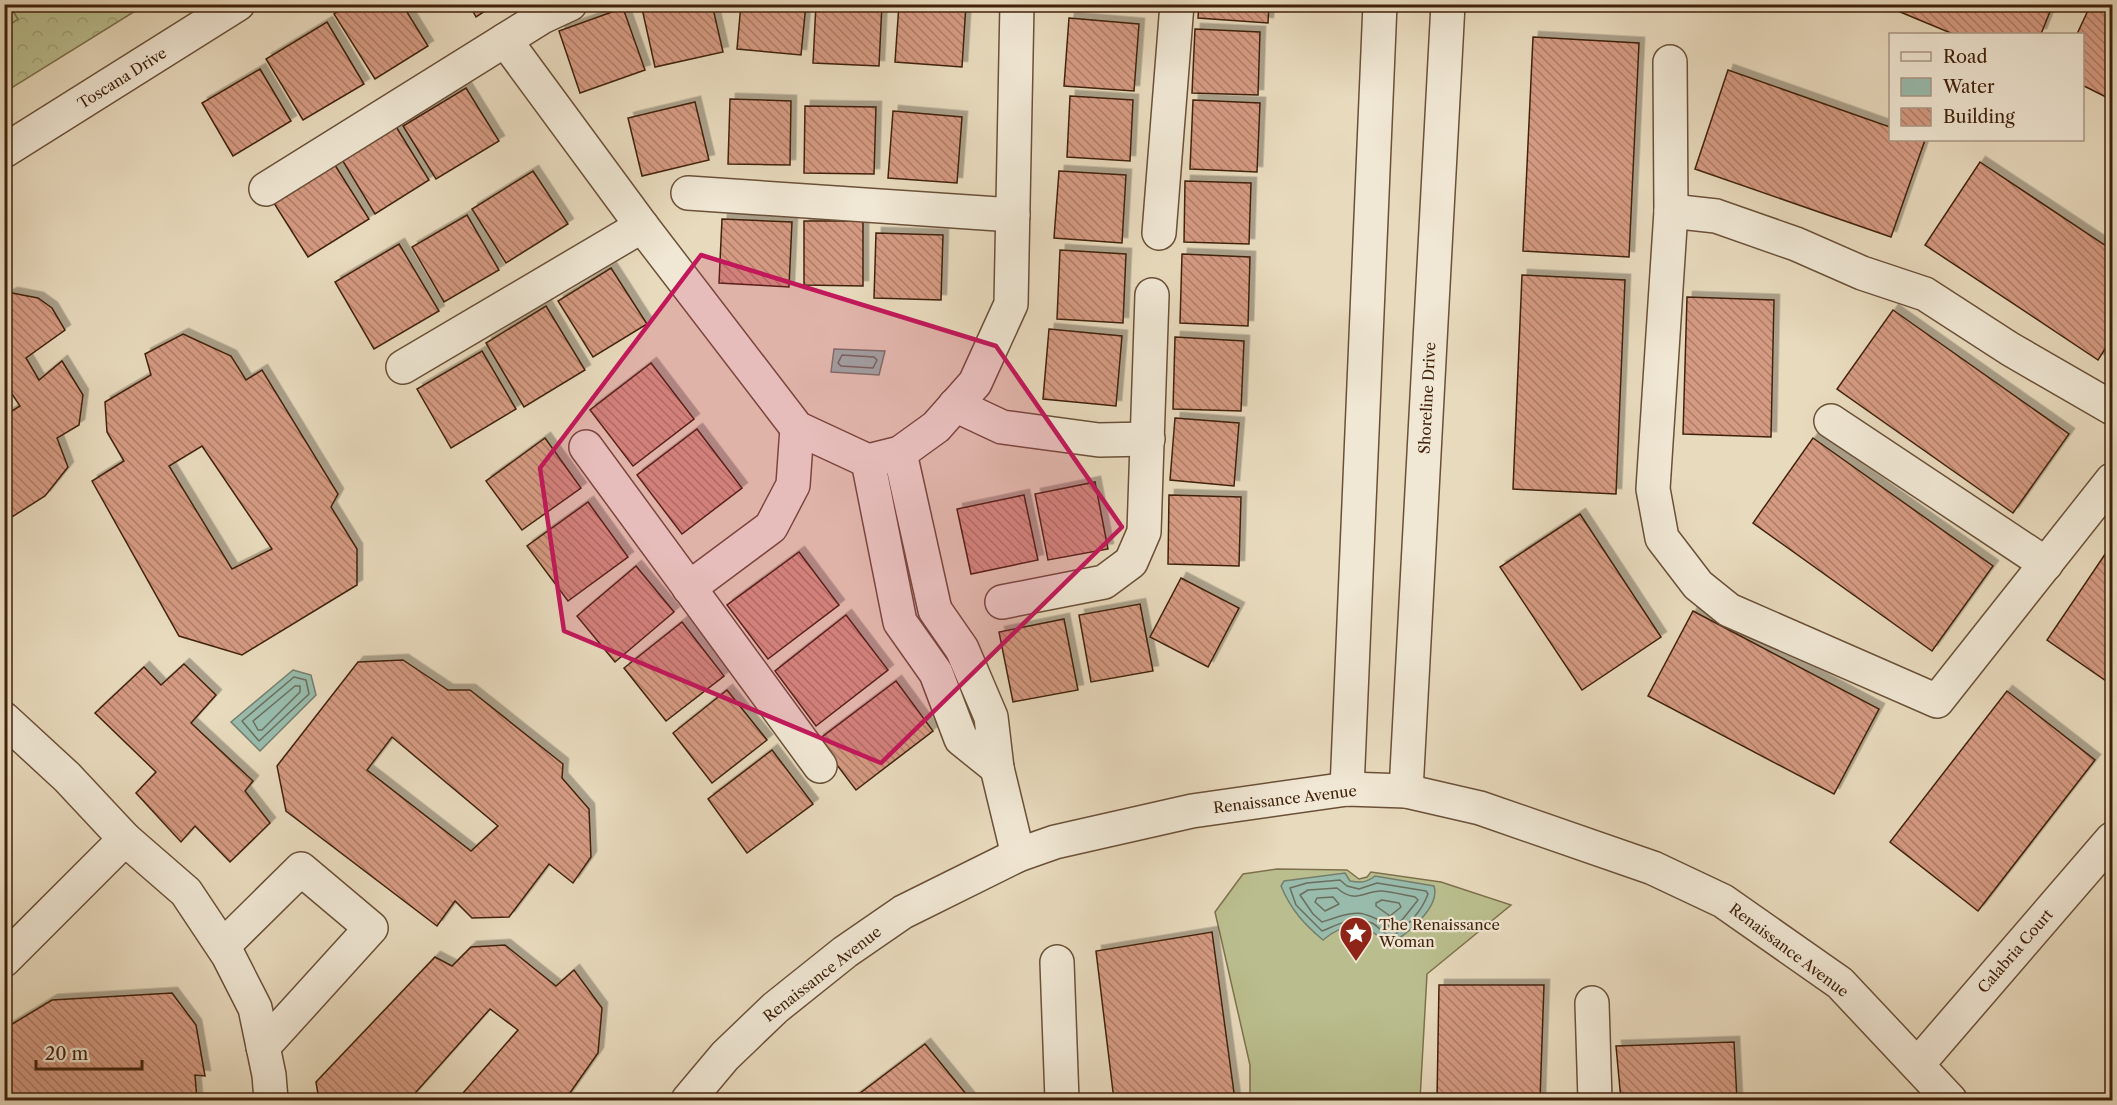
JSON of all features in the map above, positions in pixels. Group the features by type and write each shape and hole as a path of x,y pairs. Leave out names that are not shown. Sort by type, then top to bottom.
{"street":[{"name":"Toscana Drive","path":"4,151 238,4"},
{"path":"266,189 542,17 570,4"},
{"path":"505,40 642,226 797,428 868,461 900,453 936,427 975,383 1011,304 1017,4"},
{"path":"1159,233 1177,4"},
{"path":"1347,789 1380,4"},
{"name":"Shoreline Drive","path":"1406,791 1448,4"},
{"path":"1670,62 1671,211 1653,489 1662,538 1698,585 1728,610 1937,702 2112,480"},
{"path":"688,193 1013,215"},
{"path":"1671,211 1716,216 1797,244 1862,273 1925,294 2010,349 2112,408"},
{"path":"403,367 642,226"},
{"path":"1002,602 1104,582 1131,562 1144,532 1152,295"},
{"path":"956,405 1002,427 1098,440 1148,439"},
{"path":"1831,421 2046,564"},
{"path":"689,588 771,527 793,485 797,428"},
{"path":"586,447 820,766"},
{"path":"900,453 935,610 962,649 991,717 998,768 1018,855"},
{"path":"868,461 900,622 936,674 961,739 998,768"},
{"path":"4,718 67,777 125,839 186,892 223,946 255,1008 271,1101"},
{"name":"Renaissance Avenue","path":"688,1101 725,1056 775,1008 845,952 903,912 1018,855 1055,842 1192,811 1347,789 1406,791 1480,808 1653,868 1723,901 1840,983 1918,1064 1950,1101"},
{"path":"4,960 125,839"},
{"name":"Calabria Court","path":"1918,1064 2112,839"},
{"path":"223,946 301,869 371,928 263,1047"},
{"path":"1057,962 1062,1101"},
{"path":"1592,1003 1595,1101"}],"highlighted area":[{"path":"701,255 996,346 1122,527 881,763 564,631 540,468"}],"green space":[{"path":"5,4 9,5 18,19 5,28"},
{"path":"5,5 145,5 5,92"},
{"path":"1277,869 1347,870 1359,879 1367,877 1371,872 1441,882 1511,905 1427,974 1420,1100 1250,1100 1250,1065 1215,912 1243,874"}],"water":[{"path":"834,349 885,351 879,375 831,372"},
{"path":"293,670 311,675 316,695 260,751 231,722"},
{"path":"1345,873 1350,881 1354,882 1366,881 1375,876 1434,886 1435,894 1427,912 1420,920 1389,945 1373,932 1357,927 1341,929 1323,940 1299,916 1281,886 1284,881"}],"building":[{"path":"349,4 402,4 428,46 375,79 334,14"},
{"path":"469,4 496,4 476,17"},
{"path":"641,4 712,4 723,52 655,67"},
{"path":"741,4 806,4 801,55 737,49"},
{"path":"816,4 882,4 879,66 813,63"},
{"path":"899,4 966,4 962,67 895,62"},
{"path":"1199,4 1269,4 1268,23 1198,18"},
{"path":"1881,4 2053,4 2041,33 1951,33"},
{"path":"2091,4 2112,4 2112,100 2084,86 2084,33 2077,33"},
{"path":"623,8 645,70 580,93 559,31"},
{"path":"1069,18 1139,24 1134,91 1064,86"},
{"path":"327,22 364,84 303,120 266,59"},
{"path":"1195,29 1260,32 1258,95 1192,93"},
{"path":"1533,37 1639,43 1629,257 1523,251"},
{"path":"260,69 291,121 233,156 202,103"},
{"path":"1728,70 1889,127 1889,141 1925,141 1891,237 1695,169"},
{"path":"466,88 499,141 436,179 403,126"},
{"path":"1070,96 1133,100 1130,161 1067,157"},
{"path":"730,99 791,101 790,165 728,164"},
{"path":"1193,100 1260,103 1257,172 1190,169"},
{"path":"695,102 709,160 642,176 628,118"},
{"path":"805,106 876,107 874,174 804,173"},
{"path":"893,111 962,117 957,183 888,178"},
{"path":"395,125 429,180 375,214 341,158"},
{"path":"333,162 369,219 308,257 272,200"},
{"path":"1980,162 2112,250 2112,338 2098,360 1925,245"},
{"path":"533,171 568,224 506,263 472,209"},
{"path":"1059,171 1126,175 1122,243 1054,238"},
{"path":"1185,181 1251,183 1249,244 1184,242"},
{"path":"467,215 499,270 444,302 412,247"},
{"path":"722,219 792,222 789,287 719,283"},
{"path":"804,221 863,221 863,286 804,285"},
{"path":"876,233 943,235 941,300 874,298"},
{"path":"399,244 439,311 374,349 335,282"},
{"path":"1060,250 1126,254 1123,323 1057,319"},
{"path":"1182,254 1250,257 1248,326 1180,323"},
{"path":"611,268 647,324 593,357 558,301"},
{"path":"1522,275 1625,280 1616,494 1513,489"},
{"path":"12,293 38,298 52,308 65,330 26,358 39,380 62,361 83,395 79,425 57,438 68,467 45,496 4,522 4,416 20,406 4,382 4,297"},
{"path":"1687,297 1774,300 1771,437 1683,434"},
{"path":"546,306 585,370 524,407 486,343"},
{"path":"1893,310 2069,434 2013,513 1837,389"},
{"path":"1049,329 1122,336 1116,406 1043,399"},
{"path":"183,334 231,356 246,380 262,370 338,494 331,507 357,549 357,585 242,655 179,636 92,481 124,461 107,432 105,402 151,375 145,354","holes":["202,446 272,549 232,569 169,466"]},
{"path":"1175,337 1244,341 1241,411 1173,409"},
{"path":"482,351 516,409 451,448 417,389"},
{"path":"651,363 694,419 633,466 590,410"},
{"path":"1175,418 1239,423 1234,486 1170,480"},
{"path":"697,429 742,488 682,534 637,475"},
{"path":"545,438 581,488 522,530 486,481"},
{"path":"1813,438 1993,566 1932,651 1753,523"},
{"path":"1095,482 1108,549 1048,560 1035,494"},
{"path":"1024,495 1038,560 971,574 957,509"},
{"path":"1169,495 1241,497 1239,566 1168,564"},
{"path":"588,502 628,557 568,601 527,546"},
{"path":"1580,514 1661,637 1582,690 1500,567"},
{"path":"2112,544 2112,685 2047,640"},
{"path":"799,552 839,605 768,659 727,605"},
{"path":"636,566 674,612 615,662 577,616"},
{"path":"1181,578 1239,608 1208,667 1150,637"},
{"path":"1140,604 1153,671 1091,682 1079,615"},
{"path":"1693,611 1879,709 1834,794 1648,696"},
{"path":"846,615 888,670 816,726 775,671"},
{"path":"1064,619 1078,690 1013,702 999,632"},
{"path":"682,622 724,676 666,721 624,668"},
{"path":"403,660 448,690 470,690 563,764 562,778 589,809 591,857 573,883 549,864 509,917 472,918 455,901 437,926 286,811 277,766 358,662","holes":["392,737 498,826 471,851 367,770"]},
{"path":"184,664 216,695 191,723 253,781 245,791 270,823 230,862 195,826 181,842 136,793 156,772 95,713 144,667 161,685"},
{"path":"896,681 933,731 856,790 818,740"},
{"path":"727,690 767,740 712,783 673,733"},
{"path":"2007,691 2095,760 1978,911 1890,842"},
{"path":"772,750 813,804 747,853 708,799"},
{"path":"1212,932 1235,1100 1114,1100 1096,951"},
{"path":"505,945 556,986 574,970 602,1008 598,1053 565,1100 457,1100 518,1030 490,1009 409,1100 319,1100 316,1082 435,957 452,966 471,947"},
{"path":"1439,985 1544,985 1540,1100 1437,1100"},
{"path":"172,993 196,1025 205,1076 195,1075 197,1100 4,1100 4,1029 52,1000"},
{"path":"1734,1042 1737,1100 1621,1100 1616,1046"},
{"path":"925,1044 971,1100 851,1100"}],"place":[{"name":"The Renaissance Woman","path":"1356,962"}]}
